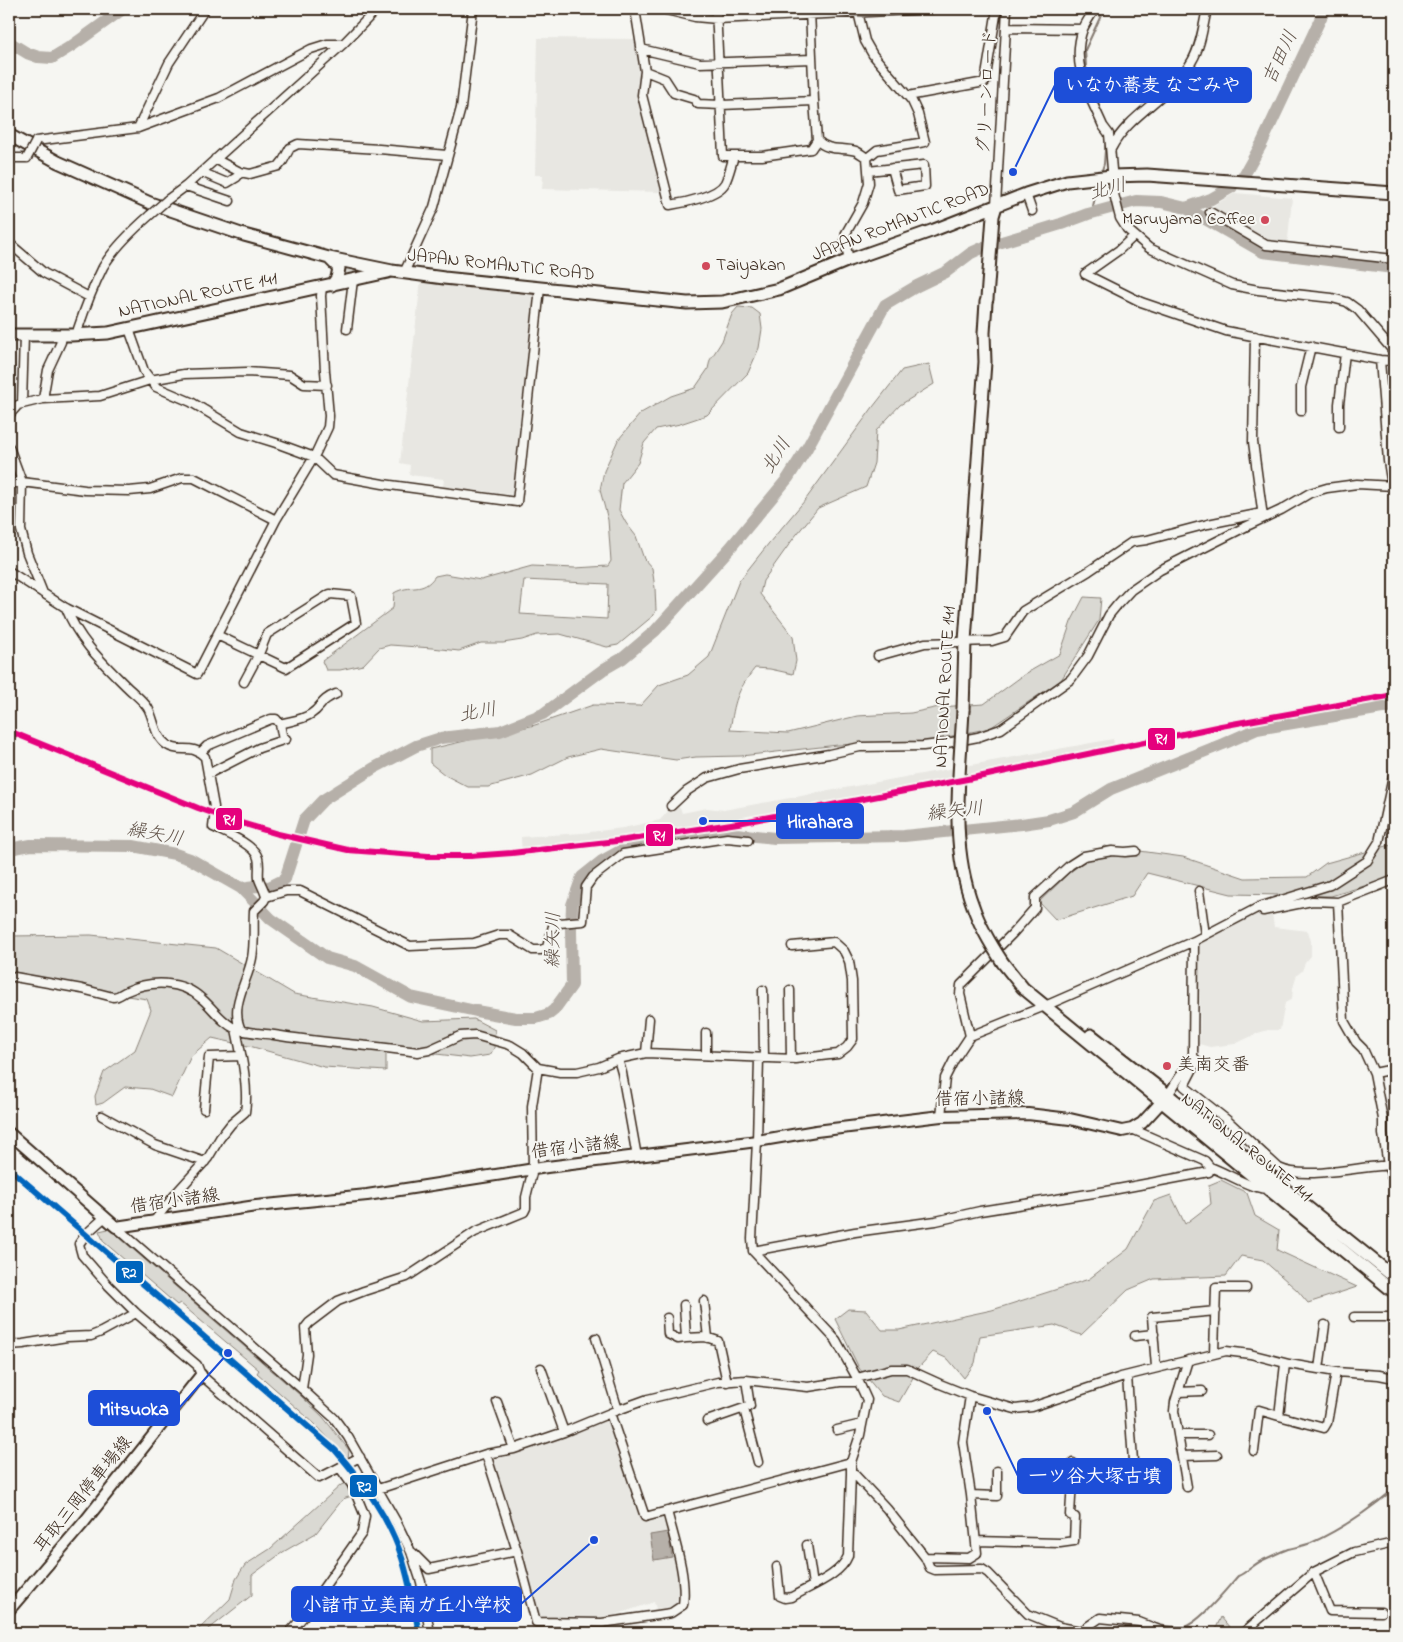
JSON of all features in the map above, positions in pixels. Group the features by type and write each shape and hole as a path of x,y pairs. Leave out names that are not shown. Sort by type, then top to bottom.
{"highway":[{"name":"JAPAN ROMANTIC ROAD","path":"9,135 58,162 150,203 244,235 329,258 404,273 687,303 722,302 779,289 849,260 934,230 1026,194 1067,181 1112,176 1148,175 1394,193"},
{"name":"NATIONAL ROUTE 141","path":"996,206 993,216 995,230 994,250 984,334 985,362 965,641 958,827 963,872 972,906 991,945 1023,988 1049,1010 1068,1018 1165,1098 1394,1277"},
{"path":"327,286 337,278 339,268 329,258"},
{"name":"NATIONAL ROUTE 141","path":"9,335 108,333 392,271"},
{"name":"NATIONAL ROUTE 141","path":"1165,1098 1267,1189 1394,1292"}],"main road":[{"path":"1132,1128 1142,1123 1165,1098"},
{"name":"借宿小諸線","path":"9,1133 116,1227 256,1206 367,1195 533,1170 757,1141 816,1131 941,1116 1028,1114 1070,1119 1122,1131 1132,1128"},
{"name":"耳取三岡停車場線","path":"9,1610 85,1521 201,1375"}],"street":[{"path":"138,128 169,63 205,9"},
{"path":"78,334 89,297 104,266 122,243 150,215 186,186 343,44 377,9"},
{"path":"404,273 434,207 461,108 473,9"},
{"path":"635,9 645,71 642,95 670,206 686,203 714,192 724,185 734,156"},
{"path":"662,9 695,17 717,19 810,11 858,12 933,9"},
{"path":"716,9 723,156 762,156 810,149 817,140"},
{"path":"908,96 984,82 997,9"},
{"name":"グリーンロード","path":"996,206 1007,9"},
{"path":"1095,9 1083,29 1078,51 1078,66 1103,126 1109,134 1114,194 1120,218 1127,229 1149,248 1232,285 1258,290 1332,298 1347,302 1358,310 1394,352"},
{"path":"1111,149 1117,137 1124,129 1169,89 1192,61 1200,42 1206,9"},
{"path":"810,11 817,140 822,145 837,150 856,152 867,158"},
{"path":"858,12 865,41 873,55 908,96 918,114 924,142 877,150 867,158"},
{"path":"1006,28 1083,29"},
{"path":"9,158 28,158 36,141 138,128 219,98 311,49 327,44 343,44"},
{"path":"642,48 700,63 812,59"},
{"path":"645,71 665,79 674,93 694,99 698,104 721,105 814,101"},
{"path":"215,158 240,172 250,174 279,166 290,148 298,144 447,155"},
{"path":"849,260 845,242 846,233 863,203 869,183 867,158"},
{"path":"868,171 892,168 924,165 925,186 898,190 892,168"},
{"path":"201,172 228,183 237,177 240,172"},
{"path":"186,186 230,202"},
{"path":"1026,194 1032,210"},
{"path":"1210,212 1266,245 1394,259"},
{"path":"1134,236 1119,250 1086,274 1141,302 1226,330 1380,360 1394,361"},
{"path":"9,243 44,273 89,297"},
{"path":"347,329 353,280"},
{"path":"9,571 66,608 197,674 276,520 314,457 328,427 329,416 321,296 327,286"},
{"path":"129,329 144,371 156,387 191,402 240,432 314,457 333,475 383,484 517,502 540,288"},
{"path":"22,404 24,335"},
{"path":"43,399 48,370 61,342 62,335"},
{"path":"1255,336 1253,442 1262,516"},
{"path":"1301,411 1301,387 1310,346"},
{"path":"1339,427 1339,404 1345,353"},
{"path":"878,656 925,643 992,641 1005,637 1023,611 1089,571 1132,542 1147,540 1208,524 1262,516 1281,510 1310,493 1327,488 1357,484 1393,486 1390,440 1383,398 1380,360"},
{"path":"9,415 22,404 43,399 100,396 150,380 184,374 247,372 290,375 304,384 327,385"},
{"path":"1383,398 1394,397"},
{"path":"9,446 22,482 21,530 27,553 43,593"},
{"path":"9,484 22,482 85,490 129,491 150,489 182,478 194,478 276,520"},
{"path":"671,806 687,790 708,778 739,769 860,747 923,746 947,743 978,737 1001,729 1071,679 1088,656 1109,615 1131,590 1160,570 1262,516"},
{"path":"217,635 259,654 286,668 356,623 350,596 330,594 267,634 259,654 244,682"},
{"path":"66,608 72,625 92,651 147,708 159,737 174,749 195,749 205,757 214,807"},
{"path":"280,724 312,713 326,698 336,694"},
{"path":"201,752 207,746 271,719 276,719 280,724 286,740 259,748 208,774"},
{"path":"941,1116 944,1078 970,1036 1049,1010 1194,941 1259,907 1330,885 1367,861 1378,842 1394,772"},
{"path":"214,819 213,827 254,850 258,856 260,866 259,879 265,897"},
{"path":"155,1220 178,1191 205,1162 231,1124 245,1112 246,1103 236,1009 253,956 254,911 265,897 286,891 300,891 410,946 474,943 499,935 509,935 532,950 541,950 547,947 553,926 558,923 583,921 586,887 593,877 623,854 727,838 748,840"},
{"path":"970,1036 960,994 961,985 1035,908 1035,897 1070,865 1084,856 1112,850 1136,851"},
{"path":"1259,907 1263,911 1312,902 1338,902 1394,880"},
{"path":"1199,891 1205,935"},
{"path":"1338,902 1344,1021 1356,1042 1363,1048 1374,1072 1383,1119 1382,1134 1391,1164 1394,1184"},
{"path":"1194,941 1194,1056 1197,1061 1184,1086 1227,1120 1279,1168 1286,1172 1307,1173 1391,1164"},
{"path":"9,976 82,989 113,997 148,985 170,983 187,989 201,997 227,1024 238,1029 292,1038 418,1052 429,1050 460,1036 475,1035 510,1045 524,1053 538,1068 560,1072 577,1072 599,1067 618,1059 646,1053 791,1059 838,1054 853,1039 852,982 849,961 844,951 834,942 792,946"},
{"path":"763,990 753,1251 836,1340 866,1400 860,1435 851,1462 848,1556 836,1572 792,1597 785,1598 780,1596 777,1566"},
{"path":"790,990 791,1059"},
{"path":"646,1053 649,1019"},
{"path":"706,1033 706,1055"},
{"path":"204,1108 209,1058 241,1056"},
{"path":"1165,1098 1194,1056"},
{"path":"618,1059 638,1157"},
{"path":"302,1389 307,1354 305,1328 309,1323 338,1301 407,1277 474,1232 524,1212 533,1170 532,1106 538,1068"},
{"path":"1374,1072 1394,1069"},
{"path":"102,1116 155,1145 205,1162"},
{"path":"1132,1128 1205,1161 1210,1167 1253,1187 1267,1189"},
{"path":"753,1251 855,1232 936,1221 980,1211 1116,1190 1209,1172 1210,1167"},
{"path":"105,1217 82,1239 80,1244 82,1255 136,1313 197,1365 201,1375 319,1478 360,1457"},
{"path":"116,1227 334,1418 360,1457 411,1552 421,1582 430,1633"},
{"path":"1214,1353 1216,1288 1246,1288"},
{"path":"704,1302 708,1338"},
{"path":"684,1305 686,1338"},
{"path":"1156,1367 1152,1317 1216,1312"},
{"path":"9,1345 67,1337 91,1336 136,1313"},
{"path":"1354,1317 1394,1317"},
{"path":"667,1318 668,1334 678,1339 708,1338 718,1341 727,1382"},
{"path":"1319,1369 1325,1325"},
{"path":"1135,1336 1154,1334"},
{"path":"596,1338 614,1411 645,1517 851,1462"},
{"path":"378,1489 486,1454 514,1449 564,1432 648,1399 718,1382 746,1380 808,1387 857,1380 891,1369 907,1369 970,1396 1015,1409 1032,1408 1156,1367 1214,1353 1237,1352 1285,1364 1394,1378"},
{"path":"1187,1487 1174,1411 1188,1360"},
{"path":"1278,1416 1285,1364"},
{"path":"541,1368 564,1432"},
{"path":"1254,1452 1259,1410 1324,1428 1327,1423 1336,1372"},
{"path":"1127,1376 1133,1461"},
{"path":"707,1421 750,1406 746,1380"},
{"path":"1178,1392 1202,1391"},
{"path":"925,1557 969,1558 978,1553 963,1442 970,1396"},
{"path":"497,1402 514,1449"},
{"path":"744,1409 758,1462"},
{"path":"837,1430 862,1424"},
{"path":"1178,1435 1208,1435"},
{"path":"486,1454 517,1552 536,1622 602,1623 671,1612 683,1605 684,1596 680,1570 667,1511"},
{"path":"1182,1456 1217,1455"},
{"path":"977,1541 1060,1543 1074,1541 1075,1517 1070,1515 1073,1463"},
{"path":"289,1633 303,1617 362,1533 365,1516 352,1485 340,1468"},
{"path":"971,1495 997,1496 998,1471"},
{"path":"851,1474 855,1475 887,1509 925,1557 930,1568 935,1570 982,1569 1028,1614 1060,1627 1081,1631 1100,1618 1139,1622 1162,1630 1196,1633"},
{"path":"1243,1633 1314,1572 1354,1552 1394,1543"},
{"path":"808,1545 814,1585"},
{"path":"411,1552 429,1569 517,1552"},
{"path":"1314,1572 1330,1611 1381,1612"}],"shaded area":[{"path":"538,38 638,39 642,65 640,97 661,192 542,189 543,175 535,175"},
{"path":"1235,193 1292,198 1287,249 1259,240 1210,208"},
{"path":"341,265 374,272 340,277"},
{"path":"421,279 538,293 514,495 443,487 444,479 409,475 410,465 400,463"},
{"path":"738,307 752,308 760,314 762,329 759,348 748,373 707,415 680,424 656,429 644,443 638,463 622,483 619,510 636,536 644,559 652,568 656,610 654,615 618,645 607,647 560,634 537,635 503,643 481,643 459,651 390,645 379,648 363,665 340,670 326,670 322,661 393,608 394,593 426,585 435,576 445,574 481,580 532,566 575,568 608,566 611,561 608,520 600,490 604,471 618,440 641,413 671,396 695,388 708,369 710,360 722,341 732,314","holes":["524,580 608,584 607,619 520,614"]},
{"path":"929,364 934,384 900,405 876,431 874,463 866,487 818,508 763,581 760,594 793,636 796,661 793,674 755,668 737,697 730,730 788,733 857,716 911,713 939,707 984,704 1025,674 1060,654 1071,622 1084,597 1101,598 1099,620 1061,680 990,728 924,742 838,745 741,756 696,757 676,760 601,749 568,757 532,775 488,787 468,787 445,775 430,763 430,749 535,725 593,705 640,706 659,685 688,675 709,657 739,581 806,499 873,407 902,370"},
{"path":"1113,739 1116,752 937,789 676,837 553,852 522,858 521,837 623,828 660,820 670,809 680,807 682,813 707,808 724,810"},
{"path":"1394,844 1394,877 1331,896 1231,894 1147,873 1132,896 1056,920 1039,902 1069,873 1104,846 1183,857 1245,878 1307,877 1326,863"},
{"path":"1258,913 1262,915 1272,913 1274,927 1308,931 1311,941 1311,956 1305,963 1302,971 1297,975 1292,999 1285,1003 1280,1030 1268,1030 1258,1033 1235,1044 1210,1047 1199,1044 1198,943 1250,915"},
{"path":"91,935 216,948 294,994 373,1007 423,1021 474,1019 495,1030 494,1048 490,1055 470,1058 386,1048 386,1071 324,1067 253,1047 212,1038 191,1056 172,1097 150,1089 125,1087 103,1103 96,1105 95,1096 104,1072 135,1050 151,1010 147,999 114,994 85,986 9,971 9,936"},
{"path":"1221,1180 1247,1193 1255,1216 1279,1230 1277,1250 1357,1287 1308,1303 1297,1290 1263,1260 1241,1256 1226,1276 1154,1279 1128,1290 1081,1335 1054,1325 980,1336 975,1363 964,1378 948,1359 933,1352 919,1367 899,1402 882,1396 859,1368 835,1319 848,1309 866,1310 882,1330 899,1330 992,1310 1089,1279 1128,1249 1154,1201 1171,1195 1185,1224 1211,1204 1209,1185"},
{"path":"108,1229 323,1417 349,1450 348,1459 315,1424 257,1373 259,1370 180,1303 177,1305 104,1242 99,1231"},
{"path":"608,1417 644,1518 667,1513 682,1598 675,1606 656,1609 654,1602 609,1617 592,1619 538,1619 492,1457 538,1444 584,1428"},
{"path":"354,1480 363,1492 343,1499 316,1533 283,1552 252,1575 252,1595 204,1633 192,1633 198,1630 230,1599 236,1579 245,1565 270,1549 341,1485"},
{"path":"668,1532 672,1557 654,1560 650,1535"},
{"path":"1221,1617 1234,1633 1214,1633"}],"waterway":[{"path":"9,42 27,53 38,57 52,58 123,9"},
{"path":"1102,114 1086,67 1085,50 1104,9"},
{"name":"吉田川","path":"1243,177 1261,145 1325,9"},
{"path":"1101,173 1104,164 1106,136"},
{"path":"1088,214 1092,211 1098,183"},
{"name":"吉田川","path":"1186,208 1211,199 1232,187"},
{"name":"北川","path":"241,888 269,887 285,879 304,820 323,800 374,768 416,746 441,738 500,731 543,714 604,669 623,658 655,631 730,548 788,478 807,448 885,305 946,272 971,253 1088,214 1136,201 1161,202 1186,208 1263,252 1394,268"},
{"name":"繰矢川","path":"9,849 31,845 133,846 175,854 190,859 241,888 271,919 327,958 355,966 411,997 516,1018 536,1018 549,1014 554,1010 572,985 572,905 582,877 602,861 622,850 726,833 775,838 904,836 1049,820 1074,812 1111,789 1257,729 1394,706"},
{"path":"1148,1622 1174,1627 1183,1627 1190,1624 1205,1613 1238,1576 1256,1564 1288,1549 1311,1543 1333,1532 1364,1512 1394,1489"}],"transit line":[{"name":"R1","path":"9,731 198,808 278,834 348,850 428,856 470,856 625,840 738,823 983,776 1221,726 1394,695"},
{"name":"R2","path":"9,1168 335,1450 365,1487 397,1543 405,1567 419,1633"}],"place":[{"name":"いなか蕎麦 なごみや","path":"1013,172"},
{"name":"Maruyama Coffee","path":"1265,220"},
{"name":"Taiyakan","path":"706,266"},
{"name":"Hirahara","path":"703,821"},
{"name":"美南交番","path":"1167,1066"},
{"name":"Mitsuoka","path":"228,1353"},
{"name":"一ツ谷大塚古墳","path":"987,1411"},
{"name":"小諸市立美南ガ丘小学校","path":"594,1540"}]}
